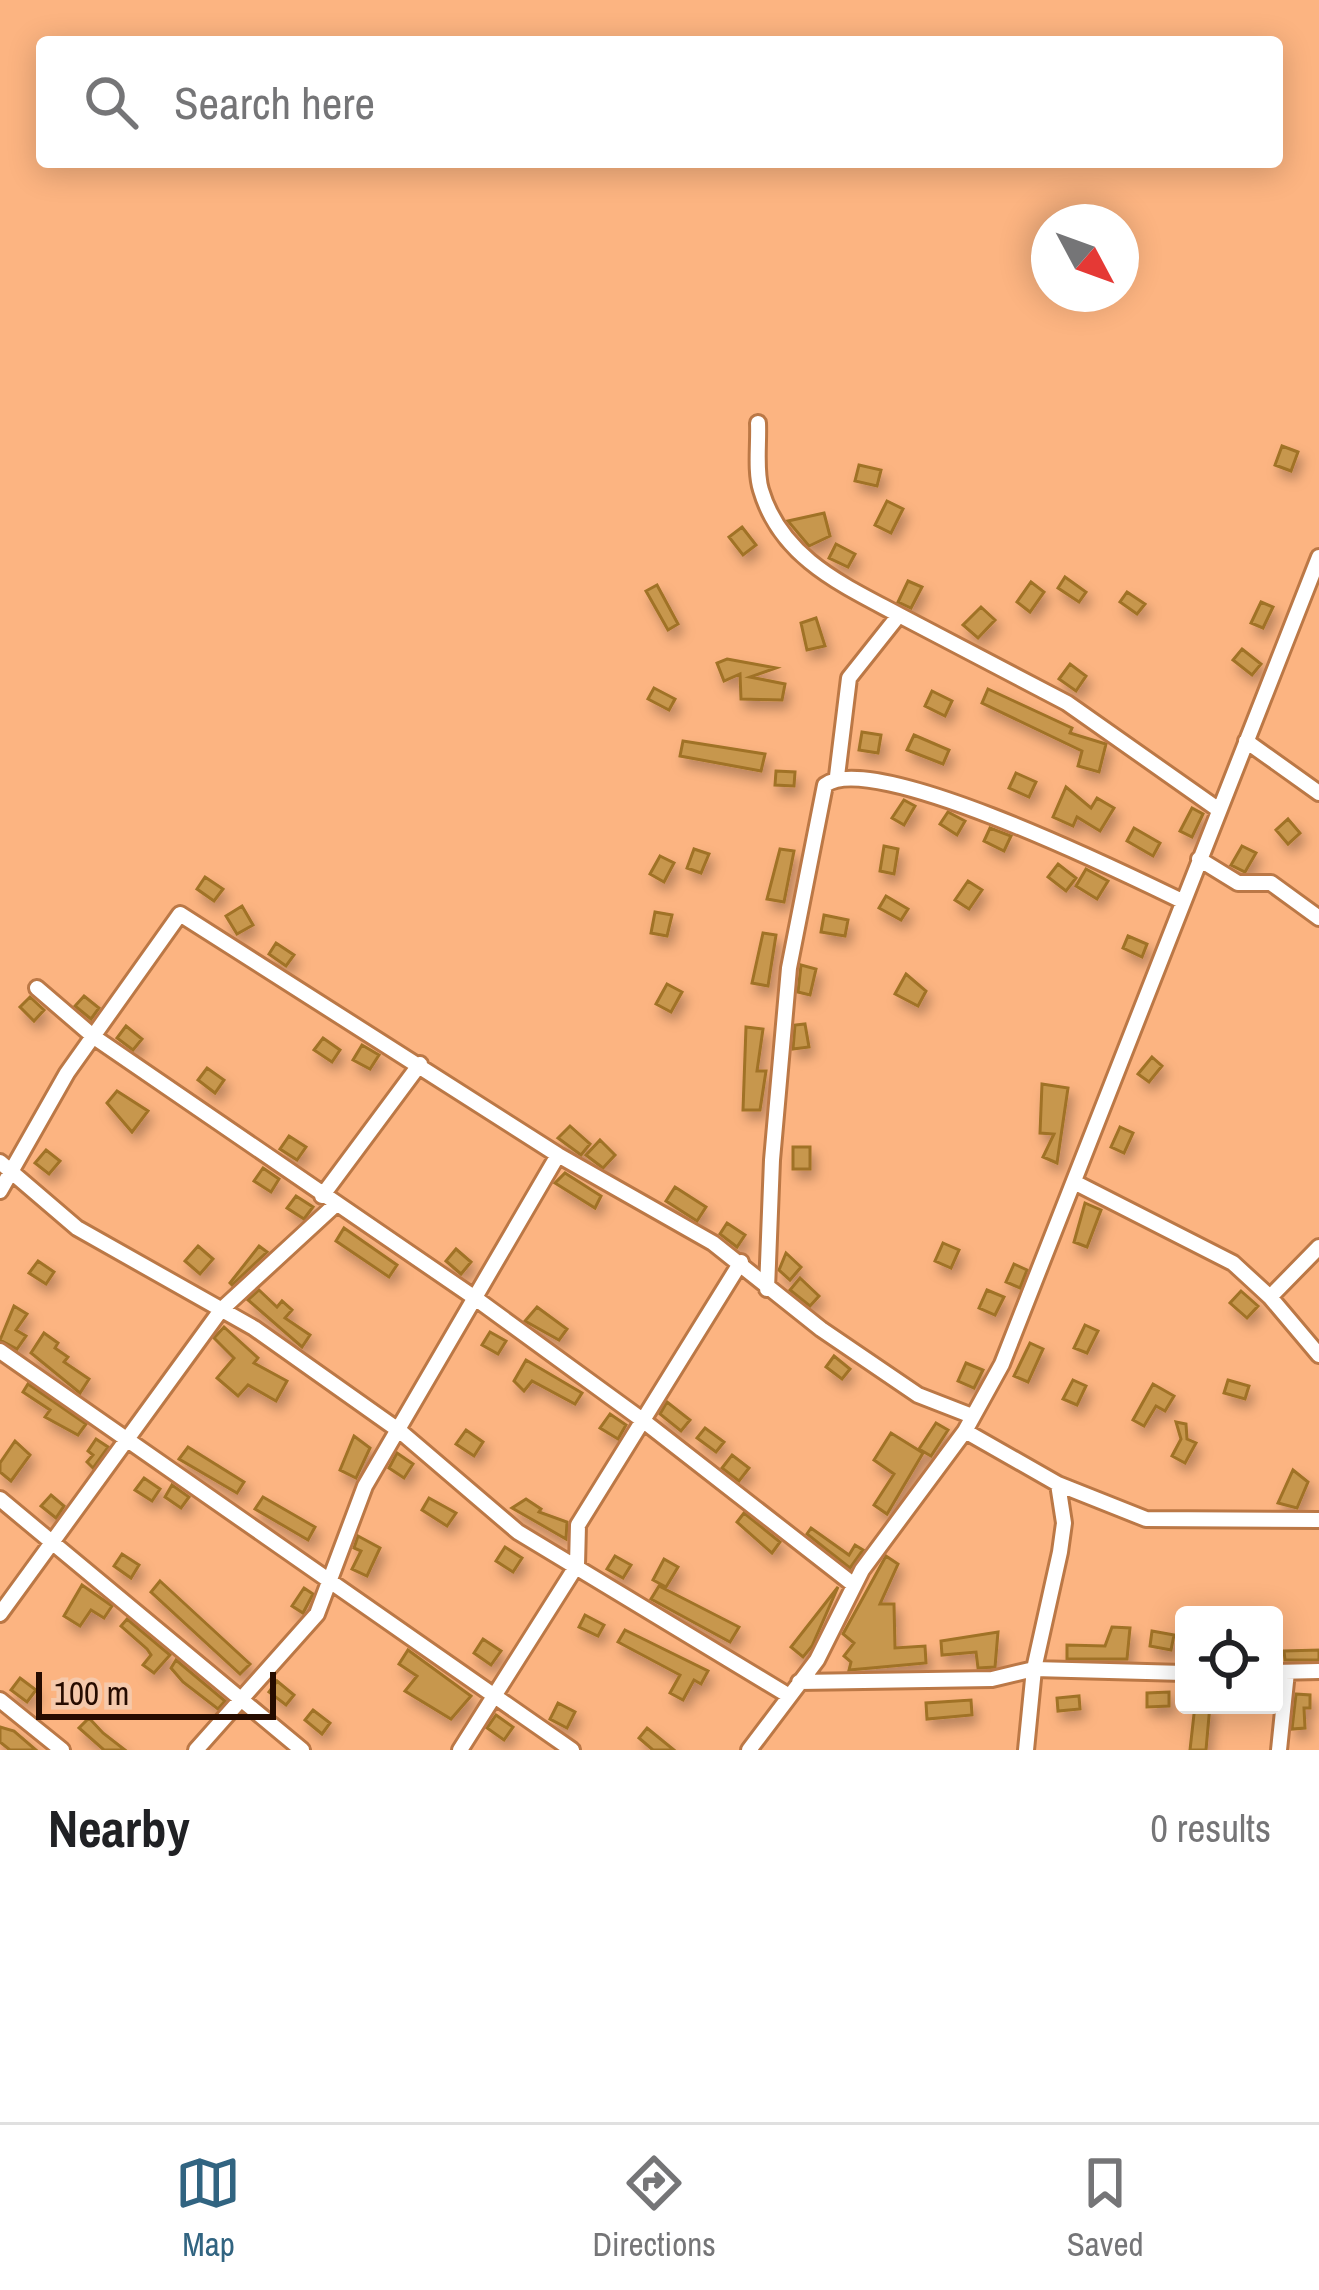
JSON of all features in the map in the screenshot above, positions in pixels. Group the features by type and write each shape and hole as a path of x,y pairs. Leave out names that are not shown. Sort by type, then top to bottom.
{"street":[{"path":"758,423 760,489 779,527 808,563 1066,703 1219,810"},
{"path":"749,1750 786,1694 817,1660 854,1586 965,1431 1002,1364 1319,557"},
{"path":"837,776 849,678 899,615"},
{"path":"1246,741 1319,793"},
{"path":"767,1289 772,1160 789,968 825,785 837,776 870,777 1030,828 1182,901"},
{"path":"1199,859 1238,883 1271,884 1319,918"},
{"path":"0,1191 5,1166 180,914 558,1155 741,1262 767,1289 918,1395 972,1416"},
{"path":"37,988 94,1037 475,1298 641,1419 854,1586"},
{"path":"0,1614 54,1546 221,1310 329,1200 420,1064"},
{"path":"196,1750 244,1702 317,1614 365,1486 558,1155"},
{"path":"5,1166 77,1228 221,1310 400,1432 518,1532 786,1694"},
{"path":"1074,1182 1233,1263 1319,1354"},
{"path":"1270,1297 1319,1247"},
{"path":"460,1750 577,1565 578,1526 741,1262"},
{"path":"0,1351 127,1444 333,1579 491,1697 572,1750"},
{"path":"965,1431 1058,1484 1146,1519 1319,1520"},
{"path":"1026,1750 1034,1669 1064,1523 1058,1484"},
{"path":"0,1499 302,1750"},
{"path":"799,1682 992,1679 1034,1669 1175,1673"},
{"path":"1283,1672 1319,1671"},
{"path":"0,1700 62,1750"},
{"path":"1279,1750 1280,1714"}],"building":[{"path":"1282,446 1298,452 1291,471 1275,465"},
{"path":"859,465 881,470 877,486 855,481"},
{"path":"887,501 903,509 891,533 875,525"},
{"path":"824,513 830,536 809,546 788,521"},
{"path":"742,527 756,545 743,555 729,537"},
{"path":"836,544 855,554 848,567 829,558"},
{"path":"1065,577 1086,592 1079,602 1058,588"},
{"path":"908,581 922,587 911,608 898,602"},
{"path":"1031,582 1044,592 1030,612 1017,602"},
{"path":"657,585 678,624 668,630 646,591"},
{"path":"1127,592 1145,604 1137,614 1120,602"},
{"path":"1261,602 1273,607 1263,628 1251,623"},
{"path":"981,607 995,620 978,638 963,625"},
{"path":"816,618 825,646 807,650 801,623"},
{"path":"1242,649 1261,664 1252,675 1233,660"},
{"path":"727,659 776,668 750,677 785,684 782,700 741,699 740,674 724,681 717,663"},
{"path":"1070,664 1086,676 1076,691 1059,679"},
{"path":"654,688 675,699 669,710 648,699"},
{"path":"988,689 1072,728 1070,733 1106,744 1099,772 1078,766 1082,751 982,703"},
{"path":"932,691 952,701 945,716 925,706"},
{"path":"862,732 881,735 878,753 859,750"},
{"path":"914,735 949,750 943,764 907,750"},
{"path":"683,741 765,754 761,771 680,756"},
{"path":"776,771 795,772 794,786 775,785"},
{"path":"1016,773 1036,782 1029,797 1009,788"},
{"path":"1066,787 1091,808 1097,798 1114,808 1100,831 1077,817 1073,826 1053,817"},
{"path":"904,800 915,806 904,825 892,818"},
{"path":"1192,808 1203,814 1192,837 1180,831"},
{"path":"948,812 965,821 957,835 940,824"},
{"path":"1288,819 1300,833 1288,844 1276,830"},
{"path":"990,828 1011,836 1004,851 984,841"},
{"path":"1134,828 1160,843 1153,856 1127,841"},
{"path":"884,846 898,849 894,874 880,871"},
{"path":"1242,846 1256,853 1245,872 1231,865"},
{"path":"694,849 709,854 701,873 687,868"},
{"path":"780,849 794,851 784,902 767,899"},
{"path":"660,856 674,863 664,882 650,874"},
{"path":"1058,864 1076,878 1066,891 1048,877"},
{"path":"1086,869 1108,881 1097,899 1076,886"},
{"path":"205,877 223,889 214,901 197,889"},
{"path":"968,881 982,890 969,909 955,900"},
{"path":"886,896 908,909 901,920 879,908"},
{"path":"242,906 253,925 237,934 226,916"},
{"path":"655,912 672,915 667,936 651,933"},
{"path":"824,915 848,920 845,936 821,932"},
{"path":"763,933 776,935 768,986 752,983"},
{"path":"1128,936 1147,944 1142,957 1123,948"},
{"path":"276,943 294,955 286,966 269,954"},
{"path":"801,965 816,969 810,995 798,992"},
{"path":"906,974 926,991 918,1006 895,994"},
{"path":"667,984 682,992 671,1012 656,1004"},
{"path":"84,996 99,1008 91,1019 75,1006"},
{"path":"30,997 44,1010 34,1021 20,1007"},
{"path":"805,1024 809,1047 793,1049 795,1025"},
{"path":"126,1026 142,1039 133,1050 117,1038"},
{"path":"746,1027 763,1029 757,1071 766,1071 760,1110 743,1110"},
{"path":"323,1038 340,1050 332,1062 314,1050"},
{"path":"362,1045 379,1055 370,1069 353,1060"},
{"path":"1152,1057 1162,1066 1149,1082 1138,1074"},
{"path":"207,1068 224,1080 215,1093 198,1080"},
{"path":"1042,1084 1068,1088 1057,1163 1043,1157 1054,1134 1040,1133"},
{"path":"117,1091 148,1111 132,1132 107,1103"},
{"path":"570,1126 590,1144 581,1155 558,1138"},
{"path":"1120,1127 1133,1133 1124,1153 1111,1147"},
{"path":"289,1136 306,1147 297,1160 280,1149"},
{"path":"600,1140 615,1155 603,1168 586,1155"},
{"path":"793,1147 810,1147 810,1169 793,1169"},
{"path":"46,1150 60,1161 49,1174 35,1163"},
{"path":"263,1168 279,1179 271,1192 254,1181"},
{"path":"565,1173 601,1196 595,1208 555,1183"},
{"path":"675,1187 706,1207 697,1221 666,1201"},
{"path":"296,1196 313,1207 304,1219 287,1208"},
{"path":"1085,1203 1101,1210 1087,1247 1074,1242"},
{"path":"727,1223 745,1235 737,1247 720,1234"},
{"path":"344,1228 397,1265 389,1277 336,1241"},
{"path":"943,1243 959,1250 951,1268 935,1261"},
{"path":"198,1246 213,1259 200,1274 185,1261"},
{"path":"259,1246 267,1252 232,1285 230,1283"},
{"path":"456,1249 471,1262 461,1274 446,1261"},
{"path":"786,1253 801,1267 790,1280 779,1270"},
{"path":"38,1261 54,1272 46,1284 29,1273"},
{"path":"1014,1264 1027,1270 1020,1288 1006,1282"},
{"path":"800,1278 819,1296 810,1306 790,1290"},
{"path":"259,1290 277,1307 282,1301 292,1310 285,1318 310,1335 302,1347 248,1300"},
{"path":"987,1290 1004,1297 995,1315 979,1308"},
{"path":"1241,1291 1258,1306 1247,1318 1230,1303"},
{"path":"14,1306 27,1314 16,1330 26,1336 17,1349 0,1340"},
{"path":"537,1307 567,1329 559,1340 525,1321"},
{"path":"1085,1325 1098,1331 1087,1353 1074,1348"},
{"path":"224,1327 258,1358 254,1363 287,1381 276,1401 248,1385 238,1396 217,1378 234,1358 214,1338"},
{"path":"490,1332 506,1341 498,1354 482,1345"},
{"path":"44,1333 68,1357 64,1362 89,1379 80,1393 31,1353"},
{"path":"1030,1343 1043,1349 1028,1382 1014,1376"},
{"path":"834,1356 850,1369 842,1379 826,1367"},
{"path":"526,1360 582,1393 575,1404 532,1381 524,1391 514,1381"},
{"path":"966,1363 983,1370 974,1388 958,1381"},
{"path":"1073,1380 1086,1386 1077,1405 1063,1399"},
{"path":"1228,1380 1249,1386 1245,1399 1224,1393"},
{"path":"28,1384 86,1424 78,1435 45,1417 50,1410 23,1392"},
{"path":"1153,1384 1174,1396 1165,1411 1156,1406 1144,1426 1133,1420"},
{"path":"667,1402 690,1420 681,1431 660,1414"},
{"path":"610,1414 626,1425 618,1439 600,1428"},
{"path":"1176,1422 1186,1424 1187,1439 1196,1443 1185,1463 1172,1456 1181,1439"},
{"path":"936,1423 948,1430 931,1456 919,1449"},
{"path":"705,1428 724,1442 716,1452 697,1438"},
{"path":"466,1430 483,1442 474,1456 456,1444"},
{"path":"891,1433 923,1453 887,1514 874,1505 894,1474 874,1460"},
{"path":"354,1436 370,1448 356,1478 340,1470"},
{"path":"96,1439 108,1447 93,1468 87,1462 93,1455 88,1451"},
{"path":"15,1441 30,1455 11,1481 0,1472 0,1463"},
{"path":"188,1447 244,1482 237,1493 179,1459"},
{"path":"397,1453 413,1464 404,1478 389,1468"},
{"path":"732,1455 749,1468 739,1481 722,1468"},
{"path":"1293,1470 1308,1482 1297,1508 1278,1503"},
{"path":"144,1478 160,1489 152,1501 135,1490"},
{"path":"172,1485 189,1497 181,1508 165,1497"},
{"path":"51,1495 64,1506 56,1518 41,1506"},
{"path":"263,1497 315,1527 308,1540 255,1509"},
{"path":"429,1498 456,1513 447,1526 422,1510"},
{"path":"526,1499 539,1512 567,1522 566,1539 512,1508"},
{"path":"744,1513 780,1542 772,1553 737,1522"},
{"path":"811,1528 849,1555 855,1545 863,1550 850,1568 807,1534"},
{"path":"358,1536 380,1548 367,1576 352,1569 361,1551 354,1548"},
{"path":"505,1547 522,1558 513,1572 496,1561"},
{"path":"122,1554 139,1565 131,1578 114,1566"},
{"path":"615,1556 631,1565 623,1578 607,1569"},
{"path":"886,1556 898,1564 880,1604 894,1604 895,1648 925,1646 926,1663 849,1670 851,1662 844,1656 854,1643 843,1634"},
{"path":"664,1559 678,1567 666,1587 653,1580"},
{"path":"160,1581 250,1664 240,1674 151,1592"},
{"path":"82,1585 112,1606 104,1618 91,1610 80,1626 64,1616"},
{"path":"659,1586 739,1627 730,1642 651,1599"},
{"path":"838,1587 812,1646 803,1657 791,1647"},
{"path":"304,1588 313,1594 303,1613 292,1606"},
{"path":"585,1615 604,1625 598,1636 579,1627"},
{"path":"127,1619 170,1655 154,1673 143,1665 151,1655 147,1649 121,1626"},
{"path":"1112,1627 1130,1628 1127,1659 1067,1659 1067,1645 1105,1646"},
{"path":"625,1630 708,1671 701,1684 694,1680 683,1700 670,1693 680,1675 618,1642"},
{"path":"1152,1631 1174,1635 1171,1650 1150,1646"},
{"path":"998,1632 995,1667 978,1668 976,1652 942,1655 941,1641"},
{"path":"483,1639 501,1651 491,1665 474,1653"},
{"path":"408,1650 471,1696 451,1719 405,1691 417,1676 399,1664"},
{"path":"1319,1650 1319,1660 1285,1660 1284,1651"},
{"path":"176,1660 225,1701 218,1709 171,1668"},
{"path":"20,1678 36,1690 27,1702 11,1690"},
{"path":"277,1681 294,1695 286,1705 269,1692"},
{"path":"1169,1692 1169,1706 1147,1707 1147,1693"},
{"path":"1296,1694 1310,1695 1310,1708 1304,1708 1305,1728 1292,1729"},
{"path":"1079,1696 1080,1709 1058,1711 1057,1698"},
{"path":"971,1700 972,1715 927,1719 926,1703"},
{"path":"558,1703 575,1712 567,1728 550,1719"},
{"path":"313,1710 330,1723 322,1734 305,1720"},
{"path":"1194,1714 1209,1714 1206,1750 1190,1750"},
{"path":"496,1715 513,1727 504,1740 487,1728"},
{"path":"89,1718 125,1750 104,1750 79,1728"},
{"path":"0,1727 14,1731 36,1750 10,1750 0,1742"},
{"path":"647,1728 674,1750 653,1750 639,1738"}]}
